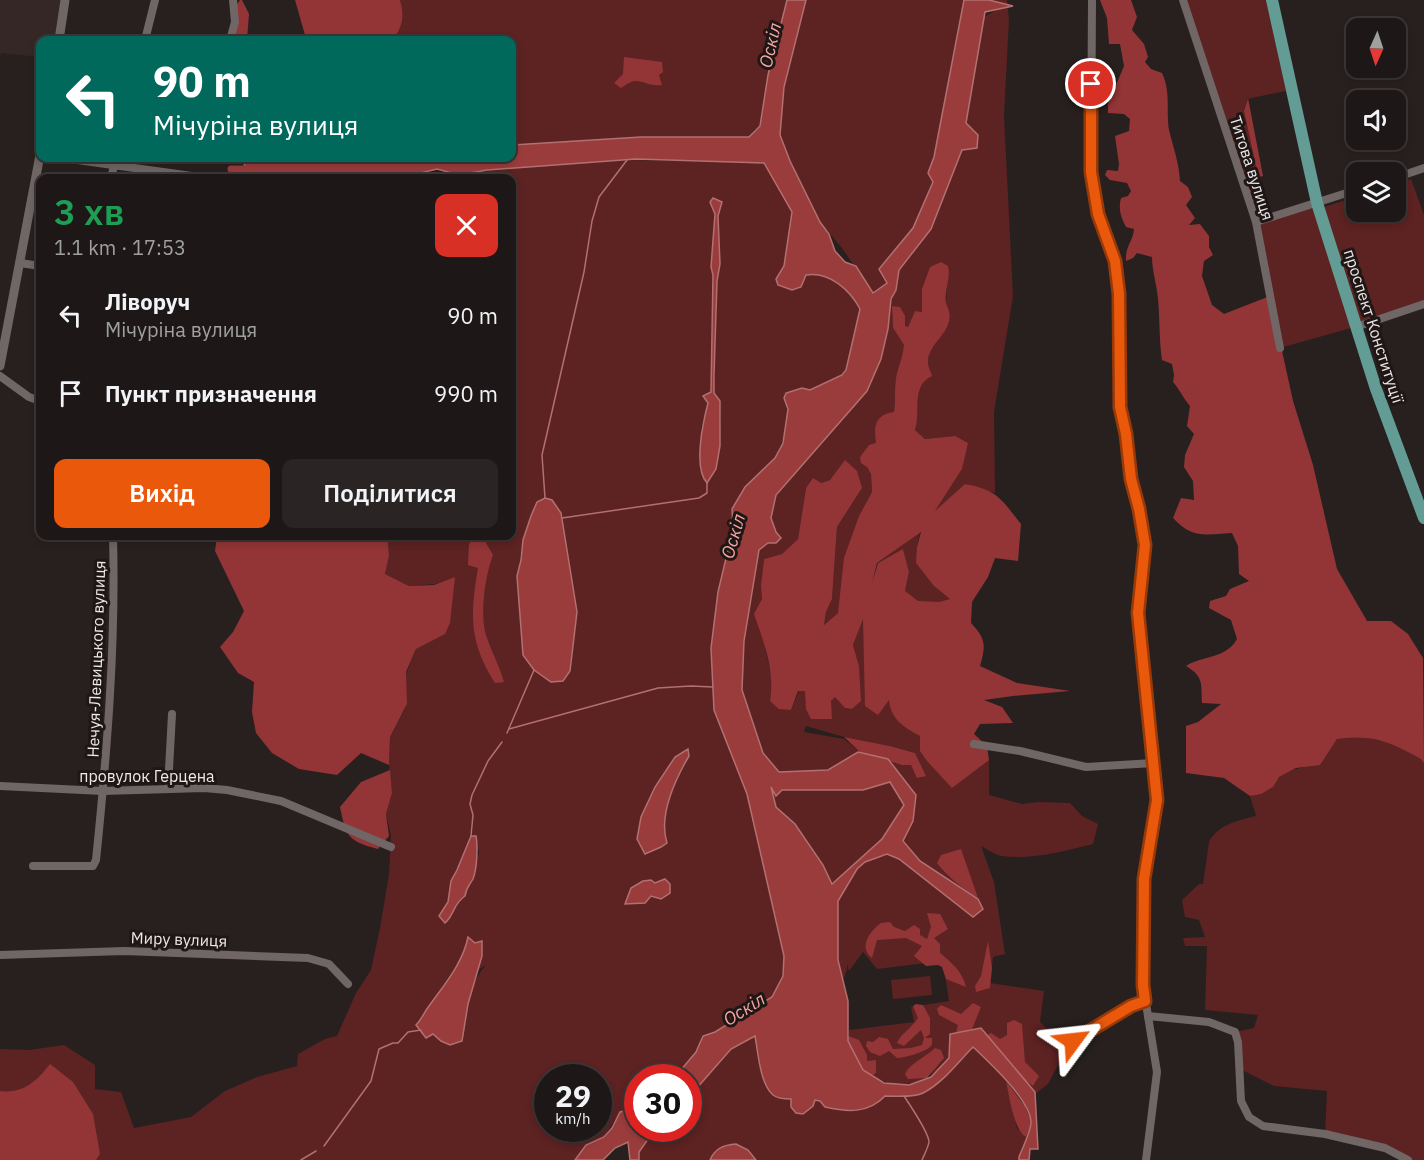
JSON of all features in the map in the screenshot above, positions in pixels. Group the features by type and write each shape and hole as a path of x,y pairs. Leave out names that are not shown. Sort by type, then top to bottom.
{"main road":[{"name":"проспект Конституції","path":"1272,0 1317,203 1376,389 1424,518"}],"street":[{"path":"60,36 64,0"},
{"path":"146,36 154,0"},
{"path":"231,36 235,22 233,0"},
{"path":"1092,0 1091,172 1098,214 1115,261 1119,294 1120,407 1126,434 1131,479 1145,545 1138,613 1157,800 1144,879 1143,985 1157,1072 1146,1160"},
{"name":"Титова вулиця","path":"1183,0 1256,222 1280,348"},
{"path":"115,162 155,174"},
{"path":"1406,174 1424,168"},
{"path":"0,366 36,177"},
{"path":"1256,222 1346,193"},
{"path":"20,263 36,266"},
{"path":"1356,327 1424,304"},
{"path":"0,376 36,400"},
{"name":"Нечуя-Левицького вулиця","path":"33,866 94,866 96,860 104,791 114,592 113,540"},
{"path":"168,788 172,714"},
{"path":"974,744 1020,751 1086,767 1154,763"},
{"name":"провулок Герцена","path":"0,786 104,791 204,788 281,801 391,847"},
{"name":"Миру вулиця","path":"0,955 124,951 308,958 329,964 348,984"},
{"path":"1073,1041 1131,1006 1145,1001"},
{"path":"1148,1016 1209,1022 1235,1032 1239,1042 1241,1101 1249,1117 1263,1126 1325,1134 1385,1148 1408,1160"}],"shaded area":[{"path":"0,0 62,0 58,36 36,36 36,57 1,53 0,60"},
{"path":"242,0 249,14 247,36 229,36 235,7"},
{"path":"295,0 400,0 402,22 395,36 305,35"},
{"path":"400,0 787,0 760,126 749,137 606,139 516,144 516,36 395,36 402,22"},
{"path":"806,0 964,0 934,157 928,173 933,181 913,228 879,269 887,282 873,293 842,248 820,222 780,135 784,87"},
{"path":"988,0 1007,0 1009,20 1004,116 1013,296 994,412 995,493 965,484 931,517 962,469 955,436 925,439 915,430 919,388 930,352 949,322 946,302 948,266 922,289 922,312 915,311 908,327 904,326 900,308 892,306 893,328 904,345 904,358 896,388 894,412 876,443 867,467 871,474 872,492 859,516 838,613 824,625 826,612 832,599 837,527 862,488 830,480 806,488 798,539 782,554 764,559 762,620 771,676 770,701 791,710 799,691 806,689 831,701 835,696 845,708 852,709 860,701 859,666 853,645 863,617 920,736 989,760 989,795 1022,804 1070,803 1082,816 1098,824 1093,844 1048,854 1025,857 1002,856 981,846 994,882 1005,954 993,957 990,983 1044,991 1040,1022 1055,1036 1071,1041 1048,1084 1035,1094 981,1028 944,1064 918,1081 903,1084 887,1082 869,1074 860,1066 851,1048 849,1030 914,1022 911,1007 949,1001 943,961 877,969 863,952 849,971 847,964 843,980 838,960 838,901 857,869 865,862 886,852 899,859 972,917 983,909 975,891 937,863 968,895 919,863 901,841 916,796 888,759 902,765 911,765 925,776 915,753 806,726 804,732 844,739 860,752 828,770 779,772 764,754 742,690 744,641 759,550 768,543 776,543 771,518 776,495 867,391 881,359 888,329 891,299 896,290 899,270 931,229 958,158 972,131 966,123 984,17 996,10 999,5"},
{"path":"1100,0 1131,0 1137,17 1132,30 1144,44 1148,57 1145,62 1151,69 1162,73 1165,80 1169,130 1180,181 1188,187 1192,197 1186,205 1195,218 1189,225 1200,224 1209,236 1209,247 1213,255 1204,261 1202,276 1212,305 1224,314 1270,296 1293,401 1313,465 1337,569 1367,621 1391,621 1408,634 1423,658 1424,763 1421,759 1390,744 1372,739 1350,738 1337,739 1320,765 1296,768 1279,777 1273,787 1261,794 1250,796 1224,778 1186,773 1186,726 1198,722 1221,704 1202,703 1199,677 1186,666 1227,650 1237,639 1231,620 1209,608 1210,601 1226,596 1230,589 1249,581 1239,574 1238,546 1232,533 1194,533 1173,518 1181,498 1194,500 1193,481 1184,467 1185,455 1194,434 1187,426 1190,406 1173,382 1172,364 1162,360 1158,299 1152,257 1137,253 1126,261 1134,229 1126,227 1120,206 1121,198 1128,196 1131,191 1127,183 1110,180 1105,175 1107,170 1118,171 1115,136 1129,131 1130,119 1124,114 1108,113 1108,104 1124,66 1120,44 1109,44 1107,18"},
{"path":"1183,0 1266,0 1286,91 1247,99 1244,111 1257,171 1241,177"},
{"path":"624,57 662,62 663,72 659,75 662,85 633,81 621,88 614,83 623,74"},
{"path":"1248,98 1263,176 1256,178 1260,198 1265,198 1270,208 1261,211 1252,210 1241,177 1257,171 1244,111"},
{"path":"627,160 764,162 794,212 784,266 776,279 801,287 806,275 823,276 838,283 860,309 846,370 801,432 784,398 788,409 786,426 784,438 775,458 745,487 732,508 733,529 718,592 711,648 714,710 747,794 784,956 783,976 772,997 735,1020 735,1014 733,1021 703,1036 696,1052 686,1064 624,1064 624,1111 620,1112 612,1124 612,1064 534,1064 534,1142 593,1142 586,1145 575,1160 92,1160 13,1093 0,1091 0,1049 29,1050 64,1045 95,1065 95,1089 121,1092 134,1128 191,1117 225,1091 257,1077 297,1066 298,1054 325,1039 337,1036 356,993 371,970 389,874 391,836 386,814 392,793 389,765 390,737 406,707 406,674 416,649 445,633 454,578 435,584 409,586 385,574 389,556 388,541 516,540 516,174 468,174 487,170","holes":["719,264 714,393 720,401 720,446 716,469 701,470 701,427 711,392 714,275 711,269","537,502 577,612 570,671 522,629 519,564 525,534","688,749 689,757 665,805 661,847 645,853 641,817 655,787 674,757","473,815 472,836 476,837 479,852 473,878 466,888 465,896 457,901 452,917 451,886 470,836","486,965 475,981 462,1041 441,1041 433,1034 426,1038 416,1025 453,971 476,974"]},
{"path":"1411,179 1424,215 1424,304 1360,326 1324,207 1346,200 1346,222 1406,222 1406,181"},
{"path":"1311,208 1315,211 1351,328 1280,348 1260,224"},
{"path":"941,262 948,266 946,303 950,318 928,357 932,376 925,380 919,392 915,430 925,439 955,436 968,443 962,469 935,511 965,484 985,489 998,497 1021,524 1018,561 995,558 988,577 972,602 971,623 980,634 983,643 980,666 1017,683 1070,691 984,700 1002,707 1013,723 980,724 974,734 987,746 989,760 952,788 920,751 920,736 895,718 889,700 878,715 865,706 863,619 853,645 859,666 861,701 852,709 845,708 835,697 831,701 832,719 811,719 806,709 805,691 798,691 791,710 779,709 770,701 770,667 754,614 762,599 764,559 782,554 798,539 806,488 813,478 821,483 830,480 845,460 857,471 862,488 837,527 832,599 826,612 824,625 838,613 844,558 859,516 872,492 871,474 861,463 860,457 869,445 876,443 875,432 879,419 894,412 896,378 904,345 893,328 892,306 900,307 905,316 905,326 908,327 915,311 922,312 922,289 930,267","holes":["921,532 916,563 934,586 950,599 939,602 918,601 905,591 909,572 903,549 878,563 872,583 877,563"]},
{"path":"920,532 917,547 934,586 951,599 939,602 917,602 905,591 909,572 903,550 878,563"},
{"path":"216,540 390,540 385,574 409,586 434,585 455,577 450,623 445,634 416,649 406,672 407,704 390,737 389,765 361,753 337,775 299,769 272,753 256,733 252,712 254,682 238,673 220,647 233,632 244,611 215,551"},
{"path":"472,540 484,540 493,555 485,585 483,619 487,638 504,682 495,683 486,668 476,641 473,614 478,568 468,565 469,544"},
{"path":"844,737 915,753 926,776 917,778 911,765 902,765 860,752"},
{"path":"1364,737 1391,743 1422,759 1424,763 1424,1160 1407,1160 1385,1148 1325,1134 1327,1091 1274,1086 1240,1069 1235,1032 1254,1028 1258,1015 1205,1010 1207,946 1185,946 1183,938 1205,937 1199,920 1185,917 1182,900 1199,884 1203,884 1209,842 1217,831 1229,824 1256,816 1250,796 1262,791 1288,772 1320,764 1337,739"},
{"path":"390,770 392,793 386,814 389,836 378,849 360,843 350,836 344,825 340,807 361,782"},
{"path":"890,782 906,802 882,839 832,884 775,807 770,783 782,788 850,786 863,790"},
{"path":"961,849 978,898 956,882 937,863 941,855"},
{"path":"927,913 940,914 948,929 934,938 940,944 940,953 959,972 966,987 946,979 942,967 926,966 914,956 922,946 906,938 877,940 872,958 868,954 867,939 881,923 890,922 894,927 905,931 914,925 920,929 920,935 927,939 931,927"},
{"path":"988,941 992,968 990,988 976,992 975,986 981,976"},
{"path":"930,976 932,995 893,999 891,980"},
{"path":"973,1003 981,1007 972,1029 956,1033 958,1025 939,1015 937,1009 941,1005 961,1014"},
{"path":"923,1005 930,1018 930,1034 925,1038 932,1038 930,1047 919,1053 900,1058 889,1051 880,1056 870,1052 866,1046 867,1041 873,1042 879,1037 888,1039 893,1049 922,1045 924,1038 921,1030 904,1046 897,1043 918,1018 913,1006"},
{"path":"1014,1020 1022,1024 1025,1062 1039,1076 1033,1086 1022,1078 986,1036 991,1033 1000,1039 1007,1035 1007,1023"},
{"path":"756,1035 758,1058 765,1083 773,1095 792,1100 792,1109 814,1100 833,1109 857,1110 872,1106 885,1095 899,1096 945,1076 972,1048 998,1070 1006,1081 1017,1128 1027,1137 1019,1160 756,1160 749,1151 710,1160 639,1160 639,1152 646,1142 702,1142 702,1079 731,1049"},
{"path":"848,1036 859,1040 867,1055 867,1061 876,1060 876,1073 870,1077 852,1053"},
{"path":"935,1048 941,1050 944,1058 927,1078 908,1079 905,1074 907,1070"},
{"path":"50,1064 73,1082 93,1114 100,1154 96,1160 0,1160 0,1091 16,1090 29,1085"},
{"path":"1006,1081 1025,1106 1032,1123 1026,1137 1018,1128 1015,1120"}],"water":[{"name":"Оскіл","path":"787,0 806,0 784,87 780,135 790,161 820,222 829,234 835,251 845,262 856,266 873,293 887,283 879,269 913,228 933,182 928,173 934,157 964,0 989,0 1013,6 985,12 966,123 978,135 977,148 962,150 931,229 899,270 896,290 891,299 888,329 881,359 867,391 776,495 771,518 781,538 776,543 768,543 759,550 744,641 742,690 763,753 779,772 828,770 858,752 888,759 916,795 913,821 903,841 920,861 978,899 983,909 973,917 899,859 887,854 865,862 857,869 838,901 838,960 848,1001 848,1041 863,1070 884,1083 909,1085 931,1077 949,1058 950,1034 981,1028 1035,1092 1038,1149 1030,1149 1029,1160 1019,1160 1019,1157 1031,1125 1029,1112 1007,1081 973,1047 944,1078 919,1095 885,1096 872,1106 857,1110 825,1107 820,1101 815,1100 813,1106 803,1114 796,1113 791,1107 791,1099 777,1097 769,1090 760,1067 755,1036 731,1049 702,1082 702,1064 686,1064 696,1052 703,1036 715,1032 772,997 783,976 784,956 747,794 714,710 711,648 718,592 733,529 732,509 745,487 775,458 783,443 788,409 784,398 786,393 802,388 810,390 842,375 846,370 860,309 845,289 823,276 806,275 801,287 792,290 778,285 776,279 784,266 792,212 764,163 636,159 487,170 465,174 437,169 416,174 247,174 244,163 516,162 516,145 641,137 749,137 760,126 768,75","holes":["890,782 904,805 882,839 832,884 823,865 795,824 776,807 771,787 776,796 782,790 863,790"]},
{"path":"713,198 722,202 718,216 720,264 717,281 714,375 714,393 720,401 720,446 716,469 707,483 703,476 700,456 708,403 703,396 711,392 713,275 711,267 715,214 710,202"},
{"path":"545,498 552,500 561,513 577,612 570,671 563,681 551,682 534,670 523,655 517,576 523,540 531,516 537,502"},
{"path":"688,749 689,756 678,776 666,809 667,843 645,854 637,839 641,817 655,787 675,757"},
{"path":"471,836 476,836 477,841 473,879 465,896 445,923 439,916 448,902 451,881"},
{"path":"665,879 670,884 670,893 661,899 651,896 645,903 625,904 631,888 643,881 651,880 655,883"},
{"path":"468,937 475,943 482,941 482,956 468,1004 462,1041 450,1045 433,1034 426,1038 416,1025 447,982 462,956"},
{"path":"624,1111 624,1142 628,1142 615,1148 603,1160 575,1160 586,1145 593,1142 612,1142 612,1128 620,1112"},
{"path":"628,1142 646,1142 639,1152 639,1160 630,1160"},
{"path":"736,1144 748,1150 756,1160 710,1160 720,1148"}],"waterway":[{"path":"545,498 542,455 584,272 592,221 599,197 627,160"},
{"path":"231,169 253,169"},
{"path":"562,518 699,498 707,493 707,483"},
{"path":"507,733 534,670"},
{"path":"509,729 658,688 713,687"},
{"path":"471,836 472,795 488,761 502,742"},
{"path":"324,1146 371,1081 379,1049 398,1043 408,1032 421,1030"},
{"path":"904,1096 928,1138 929,1142 922,1160"},
{"path":"301,1160 316,1151"}],"route":[{"path":"1073,1041 1131,1006 1145,1001 1143,985 1144,879 1157,800 1138,613 1145,545 1131,479 1126,434 1120,407 1119,294 1115,261 1098,214 1091,172 1091,84"}]}
